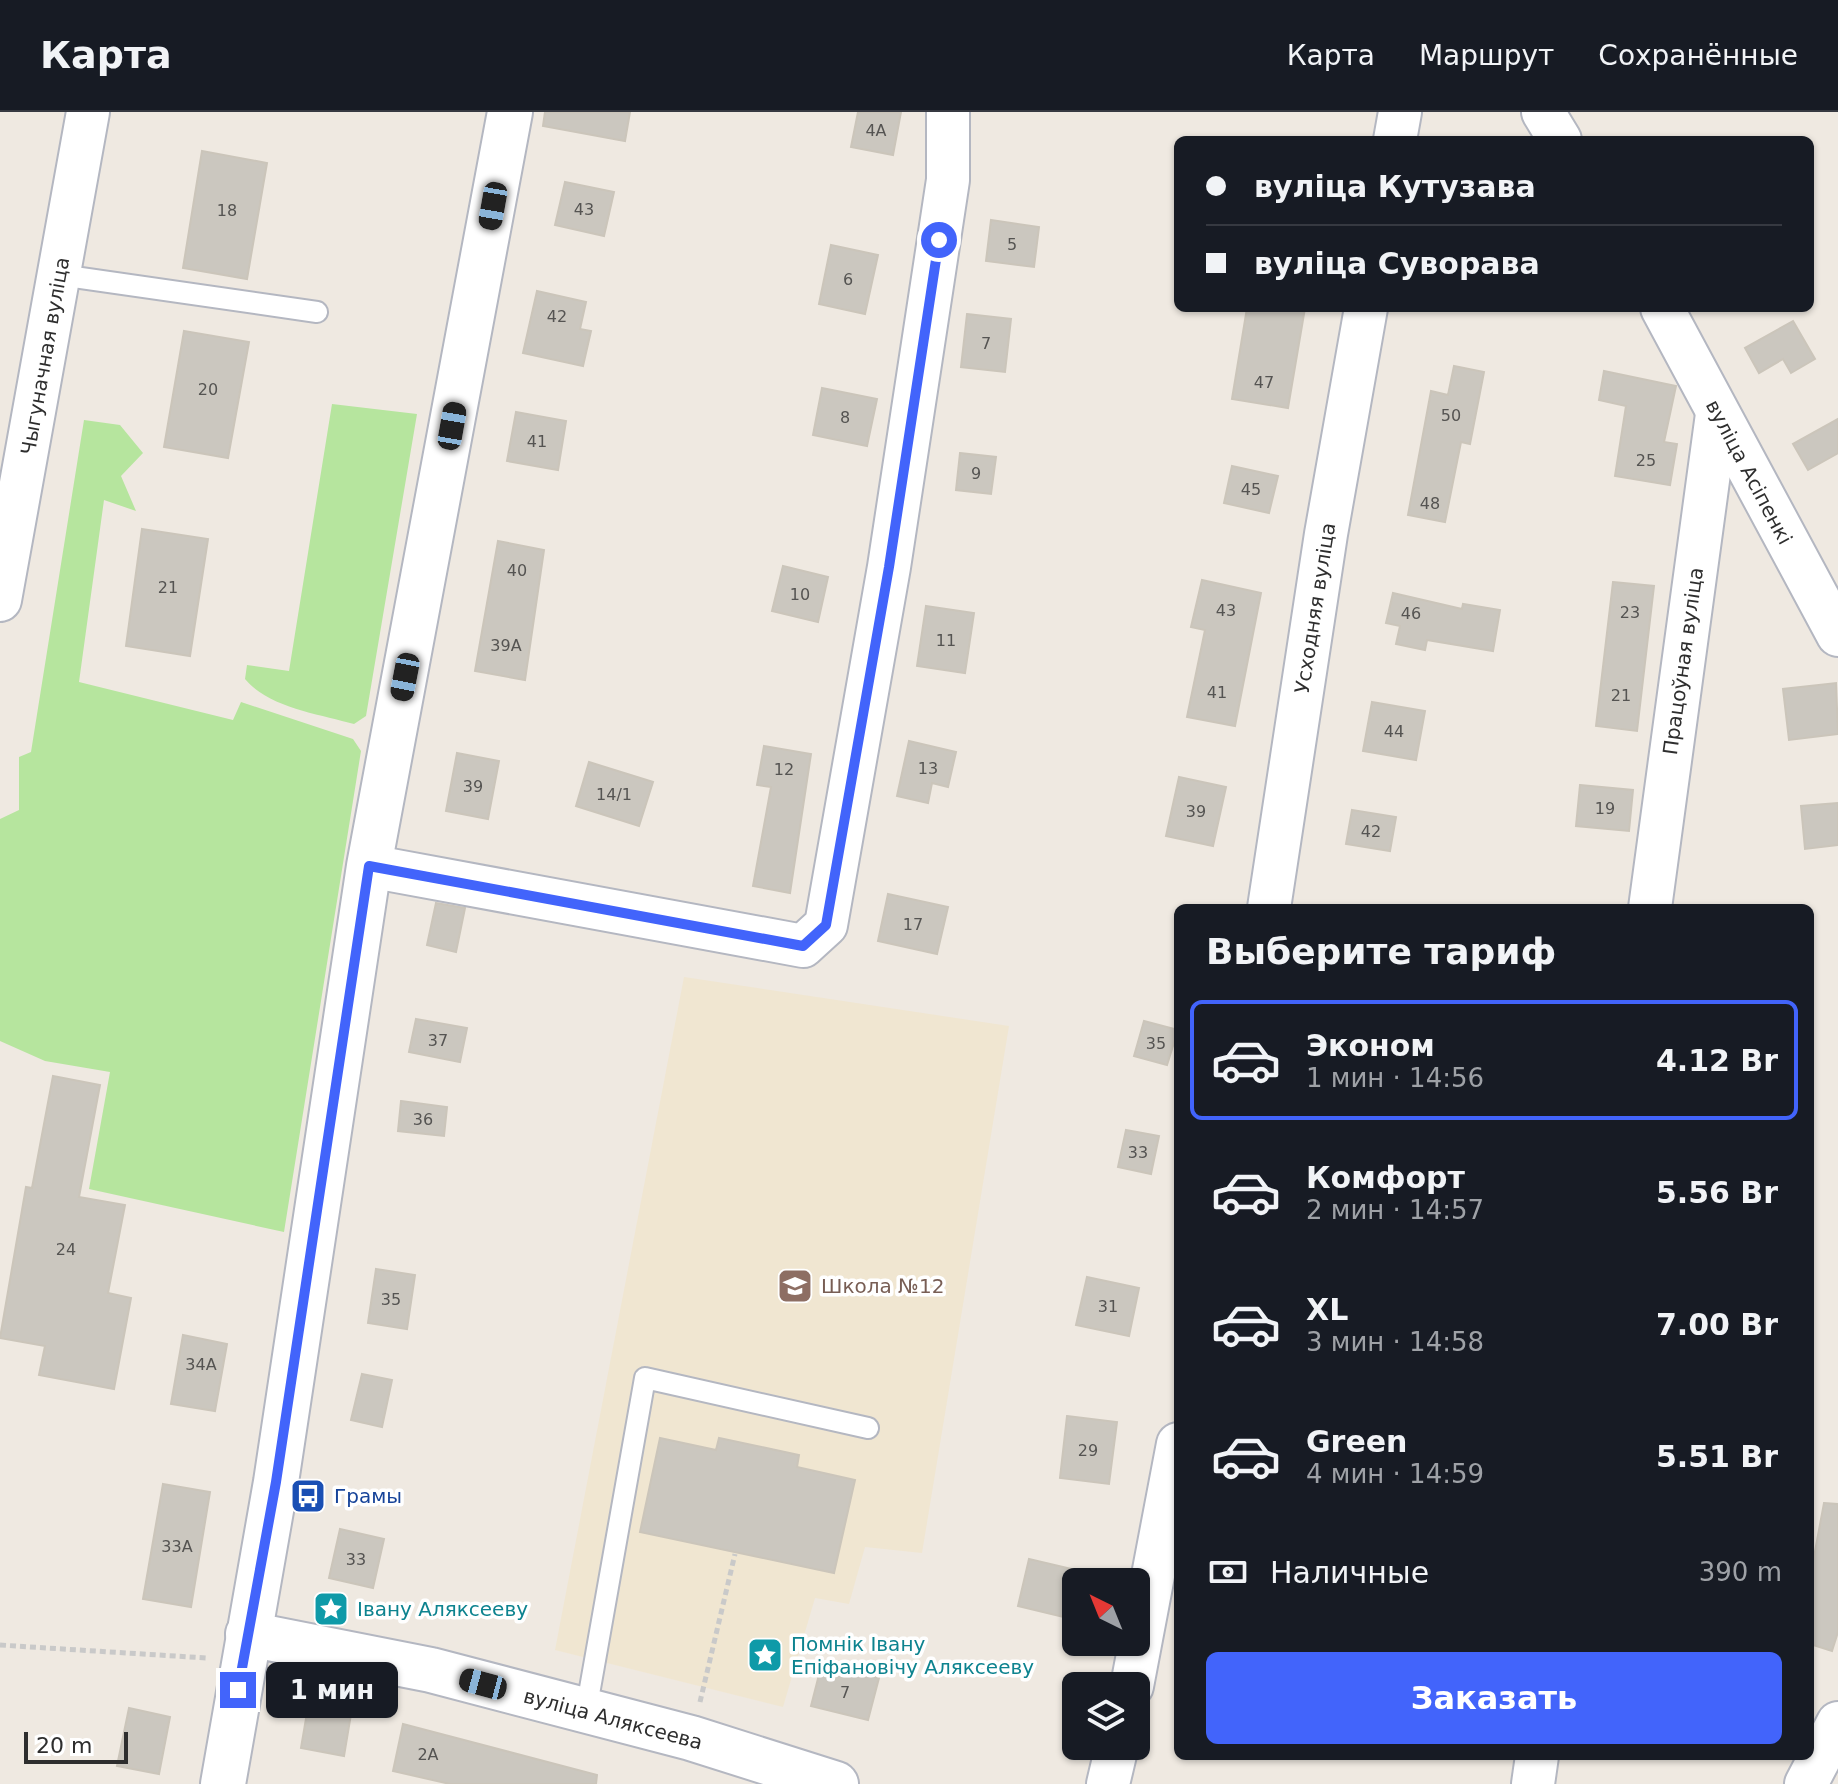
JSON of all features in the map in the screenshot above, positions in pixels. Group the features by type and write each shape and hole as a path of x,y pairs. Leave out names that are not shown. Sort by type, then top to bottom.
{"street":[{"name":"Чыгуначная вуліца","path":"0,600 88,112"},
{"path":"223,1784 276,1482 369,866 510,112"},
{"path":"369,866 803,946 826,925 889,567 948,180 948,112"},
{"path":"1396,136 1400,112"},
{"path":"1543,112 1558,136"},
{"name":"Усходняя вуліца","path":"1270,904 1326,534 1365,312"},
{"name":"вуліца Асіпенкі","path":"1664,312 1838,635"},
{"name":"Працоўная вуліца","path":"1651,904 1717,414"},
{"path":"1135,1672 1174,1465"},
{"name":"вуліца Аляксеева","path":"246,1647 431,1670 691,1738 836,1784"},
{"path":"1806,1784 1838,1723"},
{"path":"1108,1784 1114,1760"},
{"path":"1533,1784 1536,1760"}],"lane":[{"path":"60,275 317,312"},
{"path":"586,1711 645,1378 868,1428"}],"path":[{"path":"691,1738 735,1554"},
{"path":"0,1645 162,1658 246,1647"}],"shaded area":[{"name":"Школа №12","path":"684,977 1009,1026 922,1553 865,1547 849,1604 815,1598 783,1707 555,1650"}],"green space":[{"path":"332,404 417,414 366,716 354,724 281,703 255,689 245,679 247,665 289,671"},
{"path":"84,420 120,425 143,453 121,476 136,511 104,500 79,682 233,720 241,702 353,739 361,751 284,1232 89,1189 110,1072 45,1061 0,1041 0,819 19,810 19,757 31,752"}],"building":[{"path":"545,112 630,112 625,141 543,126"},
{"path":"858,112 901,112 893,155 851,147"},
{"path":"202,151 267,163 247,279 183,268"},
{"path":"565,182 614,192 604,236 555,225"},
{"path":"991,220 1039,227 1034,267 986,261"},
{"path":"831,245 878,255 865,314 819,304"},
{"path":"537,291 586,302 580,329 591,331 583,366 523,353"},
{"path":"1246,312 1304,312 1288,408 1232,399"},
{"path":"967,314 1011,319 1005,372 961,367"},
{"path":"1793,321 1815,359 1791,373 1783,359 1759,373 1745,348"},
{"path":"184,331 249,342 228,458 164,447"},
{"path":"1454,366 1484,372 1470,444 1461,442 1445,522 1408,515 1431,391 1448,395"},
{"path":"1604,371 1676,386 1664,442 1677,444 1670,485 1615,476 1626,406 1599,400"},
{"path":"822,388 877,399 867,446 813,435"},
{"path":"516,412 566,421 558,470 507,461"},
{"path":"1838,419 1838,453 1808,470 1793,444"},
{"path":"960,453 996,457 991,494 956,490"},
{"path":"1232,466 1278,476 1269,513 1224,503"},
{"path":"142,529 208,539 190,656 126,646"},
{"path":"498,541 544,550 525,680 475,671"},
{"path":"783,566 828,577 818,622 772,611"},
{"path":"1202,580 1261,593 1235,726 1187,717 1205,630 1191,627"},
{"path":"1613,582 1654,586 1637,731 1596,726"},
{"path":"1393,593 1462,609 1463,604 1500,610 1493,651 1427,640 1425,650 1396,644 1400,626 1386,623"},
{"path":"926,606 974,613 965,673 917,666"},
{"path":"1836,683 1838,734 1789,740 1783,689"},
{"path":"1372,702 1425,711 1416,760 1363,751"},
{"path":"909,741 956,752 948,787 932,783 928,803 897,796"},
{"path":"764,746 811,754 790,893 753,886 771,787 757,785"},
{"path":"457,753 499,761 488,819 446,811"},
{"path":"589,762 653,782 639,826 576,806"},
{"path":"1179,777 1226,787 1213,846 1166,836"},
{"path":"1580,785 1633,790 1629,831 1576,826"},
{"path":"1838,803 1838,845 1805,849 1801,806"},
{"path":"1352,810 1396,817 1390,851 1346,844"},
{"path":"888,894 948,907 937,954 878,941"},
{"path":"436,903 465,908 456,952 427,945"},
{"path":"416,1019 467,1028 460,1062 409,1052"},
{"path":"1144,1021 1174,1029 1174,1043 1167,1065 1134,1056"},
{"path":"53,1076 100,1085 79,1197 125,1205 108,1293 131,1298 114,1389 39,1375 45,1346 0,1338 26,1187 32,1188"},
{"path":"401,1101 447,1107 444,1136 398,1131"},
{"path":"1126,1130 1159,1136 1151,1174 1118,1167"},
{"path":"376,1269 415,1275 407,1329 368,1323"},
{"path":"1087,1277 1139,1288 1129,1336 1076,1325"},
{"path":"183,1335 227,1344 215,1411 171,1404"},
{"path":"362,1374 392,1380 382,1427 351,1420"},
{"path":"1067,1416 1117,1422 1109,1484 1060,1478"},
{"path":"660,1438 716,1450 719,1438 799,1455 797,1467 855,1480 834,1573 640,1532"},
{"path":"163,1484 210,1492 191,1607 143,1599"},
{"path":"1824,1503 1838,1504 1838,1632 1832,1651 1814,1645 1814,1557"},
{"path":"340,1529 384,1539 373,1588 329,1578"},
{"path":"1029,1559 1067,1568 1062,1568 1062,1617 1018,1606"},
{"path":"822,1663 879,1678 868,1720 811,1706"},
{"path":"310,1695 353,1702 344,1756 301,1748"},
{"path":"129,1708 170,1717 159,1774 117,1766"},
{"path":"403,1724 597,1775 596,1784 450,1784 393,1771"}],"place":[{"name":"Школа №12","path":"795,1286"},
{"name":"Грамы","path":"308,1496"},
{"name":"Івану Аляксееву","path":"331,1609"},
{"name":"Помнік Івану Епіфановічу Аляксееву","path":"765,1655"}],"route":[{"path":"238,1690 276,1482 369,866 803,946 826,925 889,567 939,240"}]}
